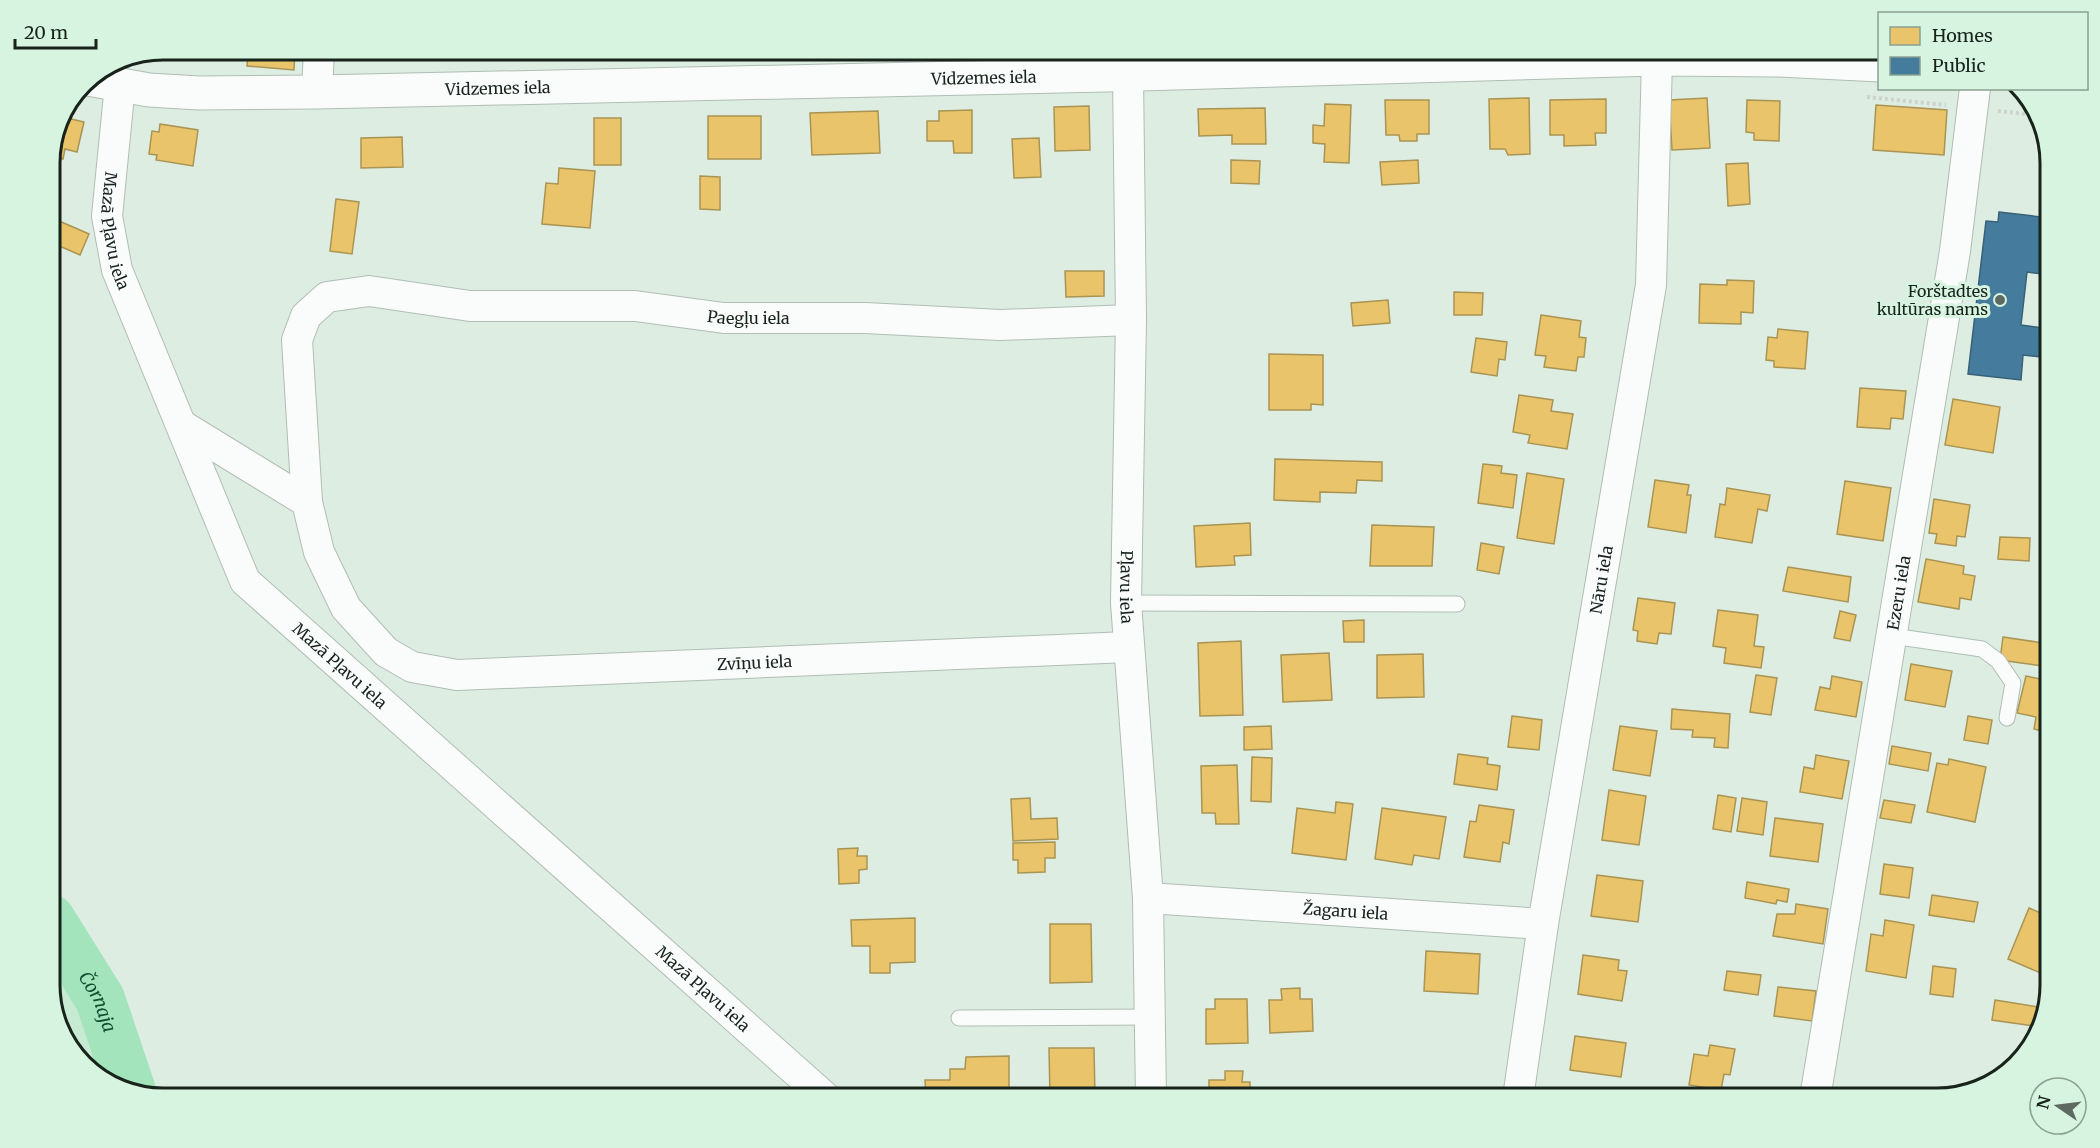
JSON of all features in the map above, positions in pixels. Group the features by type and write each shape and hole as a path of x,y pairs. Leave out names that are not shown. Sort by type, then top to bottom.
{"street":[{"path":"317,92 319,60"},
{"name":"Vidzemes iela","path":"101,81 199,93 317,92 1113,67 1589,60"},
{"name":"Nāru iela","path":"1519,1088 1544,924 1652,285 1657,60"},
{"name":"Vidzemes iela","path":"1779,60 1878,65"},
{"name":"Pļavu iela","path":"1113,67 1131,320 1126,603 1148,898 1151,1088"},
{"name":"Mazā Pļavu iela","path":"120,85 107,216 117,270 245,581 815,1088"},
{"name":"Ezeru iela","path":"1817,1088 1955,251 1975,90"},
{"name":"Paegļu iela","path":"307,502 297,340 306,316 327,297 369,291 470,306 634,306 724,318 865,318 1000,325 1131,320"},
{"path":"183,426 307,502"},
{"name":"Zvīņu iela","path":"307,502 319,552 346,608 386,652 412,667 457,675 1128,647"},
{"name":"Žagaru iela","path":"1148,898 1544,924"}],"lane":[{"path":"1126,603 1457,604"},
{"path":"1892,636 1982,650 1998,662 2013,683 2007,718"},
{"path":"958,1018 1151,1017"}],"green space":[{"path":"60,899 131,1011 148,1087 130,1083 106,1071 86,1053 71,1031 65,1018 60,992"}],"building: Homes":[{"path":"247,60 294,60 294,70 247,66"},
{"path":"1529,98 1530,154 1508,155 1505,149 1490,149 1489,99"},
{"path":"1707,98 1710,148 1672,150 1669,100"},
{"path":"1606,99 1606,133 1595,133 1596,145 1564,146 1564,135 1550,135 1550,100"},
{"path":"1385,100 1429,100 1429,134 1417,134 1417,141 1400,141 1399,135 1386,135"},
{"path":"1747,100 1780,101 1779,141 1754,140 1754,133 1746,132"},
{"path":"1325,104 1351,105 1349,163 1324,162 1325,144 1313,143 1313,125 1324,126"},
{"path":"1876,105 1947,110 1944,155 1873,150"},
{"path":"1089,106 1090,150 1055,151 1054,107"},
{"path":"1265,108 1266,144 1232,144 1232,135 1199,136 1198,109"},
{"path":"972,110 972,153 954,153 953,141 927,141 927,121 939,121 939,111"},
{"path":"878,111 880,153 812,155 810,113"},
{"path":"708,116 761,116 761,159 708,159"},
{"path":"594,118 621,118 621,165 594,165"},
{"path":"70,119 84,122 77,152 65,149 63,159 60,156"},
{"path":"160,124 198,130 193,166 156,160 157,155 149,154 152,131 159,132"},
{"path":"402,137 403,167 361,168 361,138"},
{"path":"1039,138 1041,177 1014,178 1012,139"},
{"path":"1231,160 1260,161 1259,184 1231,183"},
{"path":"1418,160 1419,183 1382,185 1380,162"},
{"path":"1748,163 1750,204 1728,206 1726,164"},
{"path":"559,168 595,171 590,228 542,224 546,183 558,184"},
{"path":"700,176 720,177 720,210 700,209"},
{"path":"336,199 359,202 352,254 330,251"},
{"path":"60,221 89,234 80,255 60,246"},
{"path":"1065,271 1104,271 1104,296 1066,297"},
{"path":"1727,280 1754,281 1753,313 1741,312 1741,324 1699,323 1700,284 1727,285"},
{"path":"1454,292 1483,293 1482,315 1454,315"},
{"path":"1388,300 1390,323 1353,326 1351,303"},
{"path":"1541,315 1581,321 1579,337 1586,338 1584,357 1578,357 1576,371 1544,367 1546,356 1535,355"},
{"path":"1778,329 1808,332 1805,369 1774,367 1774,361 1766,360 1768,337 1777,338"},
{"path":"1476,338 1507,342 1505,360 1499,359 1497,376 1471,372"},
{"path":"1269,354 1323,355 1323,405 1311,404 1311,410 1269,410"},
{"path":"1860,388 1906,391 1903,419 1891,418 1890,429 1857,427"},
{"path":"1519,395 1553,400 1551,411 1573,414 1567,449 1528,443 1530,435 1513,432"},
{"path":"1953,399 2000,407 1993,453 1945,445"},
{"path":"1275,459 1382,462 1382,481 1357,480 1356,493 1320,492 1320,502 1274,500"},
{"path":"1483,464 1502,466 1501,473 1517,475 1513,508 1478,503"},
{"path":"1527,473 1564,479 1554,544 1517,538"},
{"path":"1655,480 1689,485 1687,495 1691,495 1686,533 1648,527"},
{"path":"1845,481 1891,488 1883,541 1837,534"},
{"path":"1727,488 1770,495 1767,511 1758,509 1752,543 1715,537 1720,504 1725,505"},
{"path":"1934,499 1970,505 1965,537 1957,536 1956,546 1935,543 1937,534 1929,533"},
{"path":"1250,523 1251,555 1234,556 1235,565 1196,567 1194,526"},
{"path":"1372,525 1434,527 1432,566 1370,566"},
{"path":"2000,537 2030,538 2029,561 1998,559"},
{"path":"1481,543 1504,547 1499,574 1477,570"},
{"path":"1926,559 1964,566 1963,574 1975,576 1971,600 1960,598 1959,609 1918,602"},
{"path":"1788,567 1851,577 1848,602 1783,591"},
{"path":"1638,598 1675,603 1671,634 1659,633 1657,644 1637,641 1638,631 1633,630"},
{"path":"1718,610 1758,615 1754,646 1764,647 1761,668 1724,663 1726,648 1713,646"},
{"path":"1840,611 1856,615 1850,641 1834,638"},
{"path":"1364,620 1364,642 1344,642 1343,621"},
{"path":"2003,637 2040,643 2040,666 2000,660"},
{"path":"1241,641 1243,715 1200,716 1198,643"},
{"path":"1329,653 1332,700 1283,702 1281,655"},
{"path":"1423,654 1424,697 1377,698 1377,655"},
{"path":"1911,664 1952,671 1945,707 1905,700"},
{"path":"1756,675 1777,678 1771,715 1750,712"},
{"path":"1832,676 1862,682 1856,717 1815,710 1820,687 1830,689"},
{"path":"2026,676 2040,679 2040,730 2034,729 2036,717 2017,713"},
{"path":"1672,709 1730,714 1728,748 1714,747 1715,738 1692,737 1693,730 1671,729"},
{"path":"1512,716 1542,720 1539,750 1508,747"},
{"path":"1968,716 1992,720 1988,744 1964,740"},
{"path":"1271,726 1272,749 1244,750 1244,727"},
{"path":"1620,726 1657,731 1650,776 1613,770"},
{"path":"1892,746 1931,753 1928,771 1889,764"},
{"path":"1458,754 1488,758 1487,764 1500,766 1497,790 1454,784"},
{"path":"1816,755 1849,761 1842,799 1800,792 1804,767 1814,769"},
{"path":"1252,757 1272,758 1271,802 1251,801"},
{"path":"1949,759 1986,767 1975,822 1927,812 1937,763 1948,765"},
{"path":"1237,765 1239,824 1216,824 1215,813 1202,813 1201,766"},
{"path":"1609,790 1646,796 1639,845 1602,840"},
{"path":"1718,795 1736,798 1731,832 1713,829"},
{"path":"1030,798 1031,819 1057,818 1058,839 1013,841 1011,799"},
{"path":"1742,798 1767,802 1763,835 1737,831"},
{"path":"1884,800 1915,805 1911,823 1880,818"},
{"path":"1336,802 1353,804 1346,860 1292,853 1297,808 1335,813"},
{"path":"1479,805 1514,810 1509,844 1503,842 1500,862 1464,857 1470,821 1476,822"},
{"path":"1382,808 1446,817 1439,859 1414,855 1412,865 1375,859"},
{"path":"1775,818 1823,824 1818,862 1770,856"},
{"path":"1055,842 1055,858 1045,858 1045,872 1018,873 1018,860 1013,860 1013,843"},
{"path":"858,848 857,856 867,856 867,869 859,870 859,883 839,884 838,849"},
{"path":"1884,864 1913,868 1909,898 1880,894"},
{"path":"1597,875 1643,881 1638,922 1591,916"},
{"path":"1747,882 1789,889 1787,902 1777,900 1776,904 1745,898"},
{"path":"1932,895 1978,902 1974,922 1929,915"},
{"path":"1796,904 1828,909 1823,944 1773,936 1777,914 1795,914"},
{"path":"2029,908 2040,913 2040,973 2008,959"},
{"path":"915,918 915,962 890,963 890,973 870,973 870,946 852,946 851,920"},
{"path":"1885,920 1914,925 1906,978 1866,971 1871,934 1883,936"},
{"path":"1050,924 1091,924 1092,982 1050,983"},
{"path":"1426,951 1480,954 1478,994 1424,991"},
{"path":"1583,955 1619,960 1618,970 1627,971 1622,1001 1578,994"},
{"path":"1933,966 1956,969 1953,997 1930,994"},
{"path":"1727,971 1761,975 1758,995 1724,990"},
{"path":"1778,987 1816,991 1812,1021 1774,1016"},
{"path":"1300,988 1300,999 1312,999 1313,1031 1270,1033 1269,1000 1282,1000 1281,989"},
{"path":"1215,999 1247,999 1248,1043 1206,1044 1206,1009 1215,1009"},
{"path":"1995,1000 2037,1007 2031,1026 1992,1020"},
{"path":"1575,1036 1626,1043 1621,1077 1570,1070"},
{"path":"1710,1045 1735,1049 1730,1075 1724,1074 1721,1088 1689,1085 1694,1054 1708,1056"},
{"path":"1049,1048 1094,1048 1095,1088 1050,1088"},
{"path":"1009,1056 1009,1088 925,1088 925,1080 950,1080 950,1069 965,1069 966,1057"},
{"path":"1225,1071 1243,1071 1242,1082 1250,1082 1250,1088 1209,1088 1209,1080 1225,1080"}],"building: Public":[{"name":"Forštadtes kultūras nams","path":"1999,212 2040,217 2040,274 2027,272 2021,325 2040,328 2040,357 2023,355 2021,380 1968,374 1986,221 1998,222"}],"waterway":[{"name":"Čornaja","path":"60,935 100,999 128,1082"}],"place":[{"name":"Forštadtes kultūras nams","path":"2000,300"}]}
